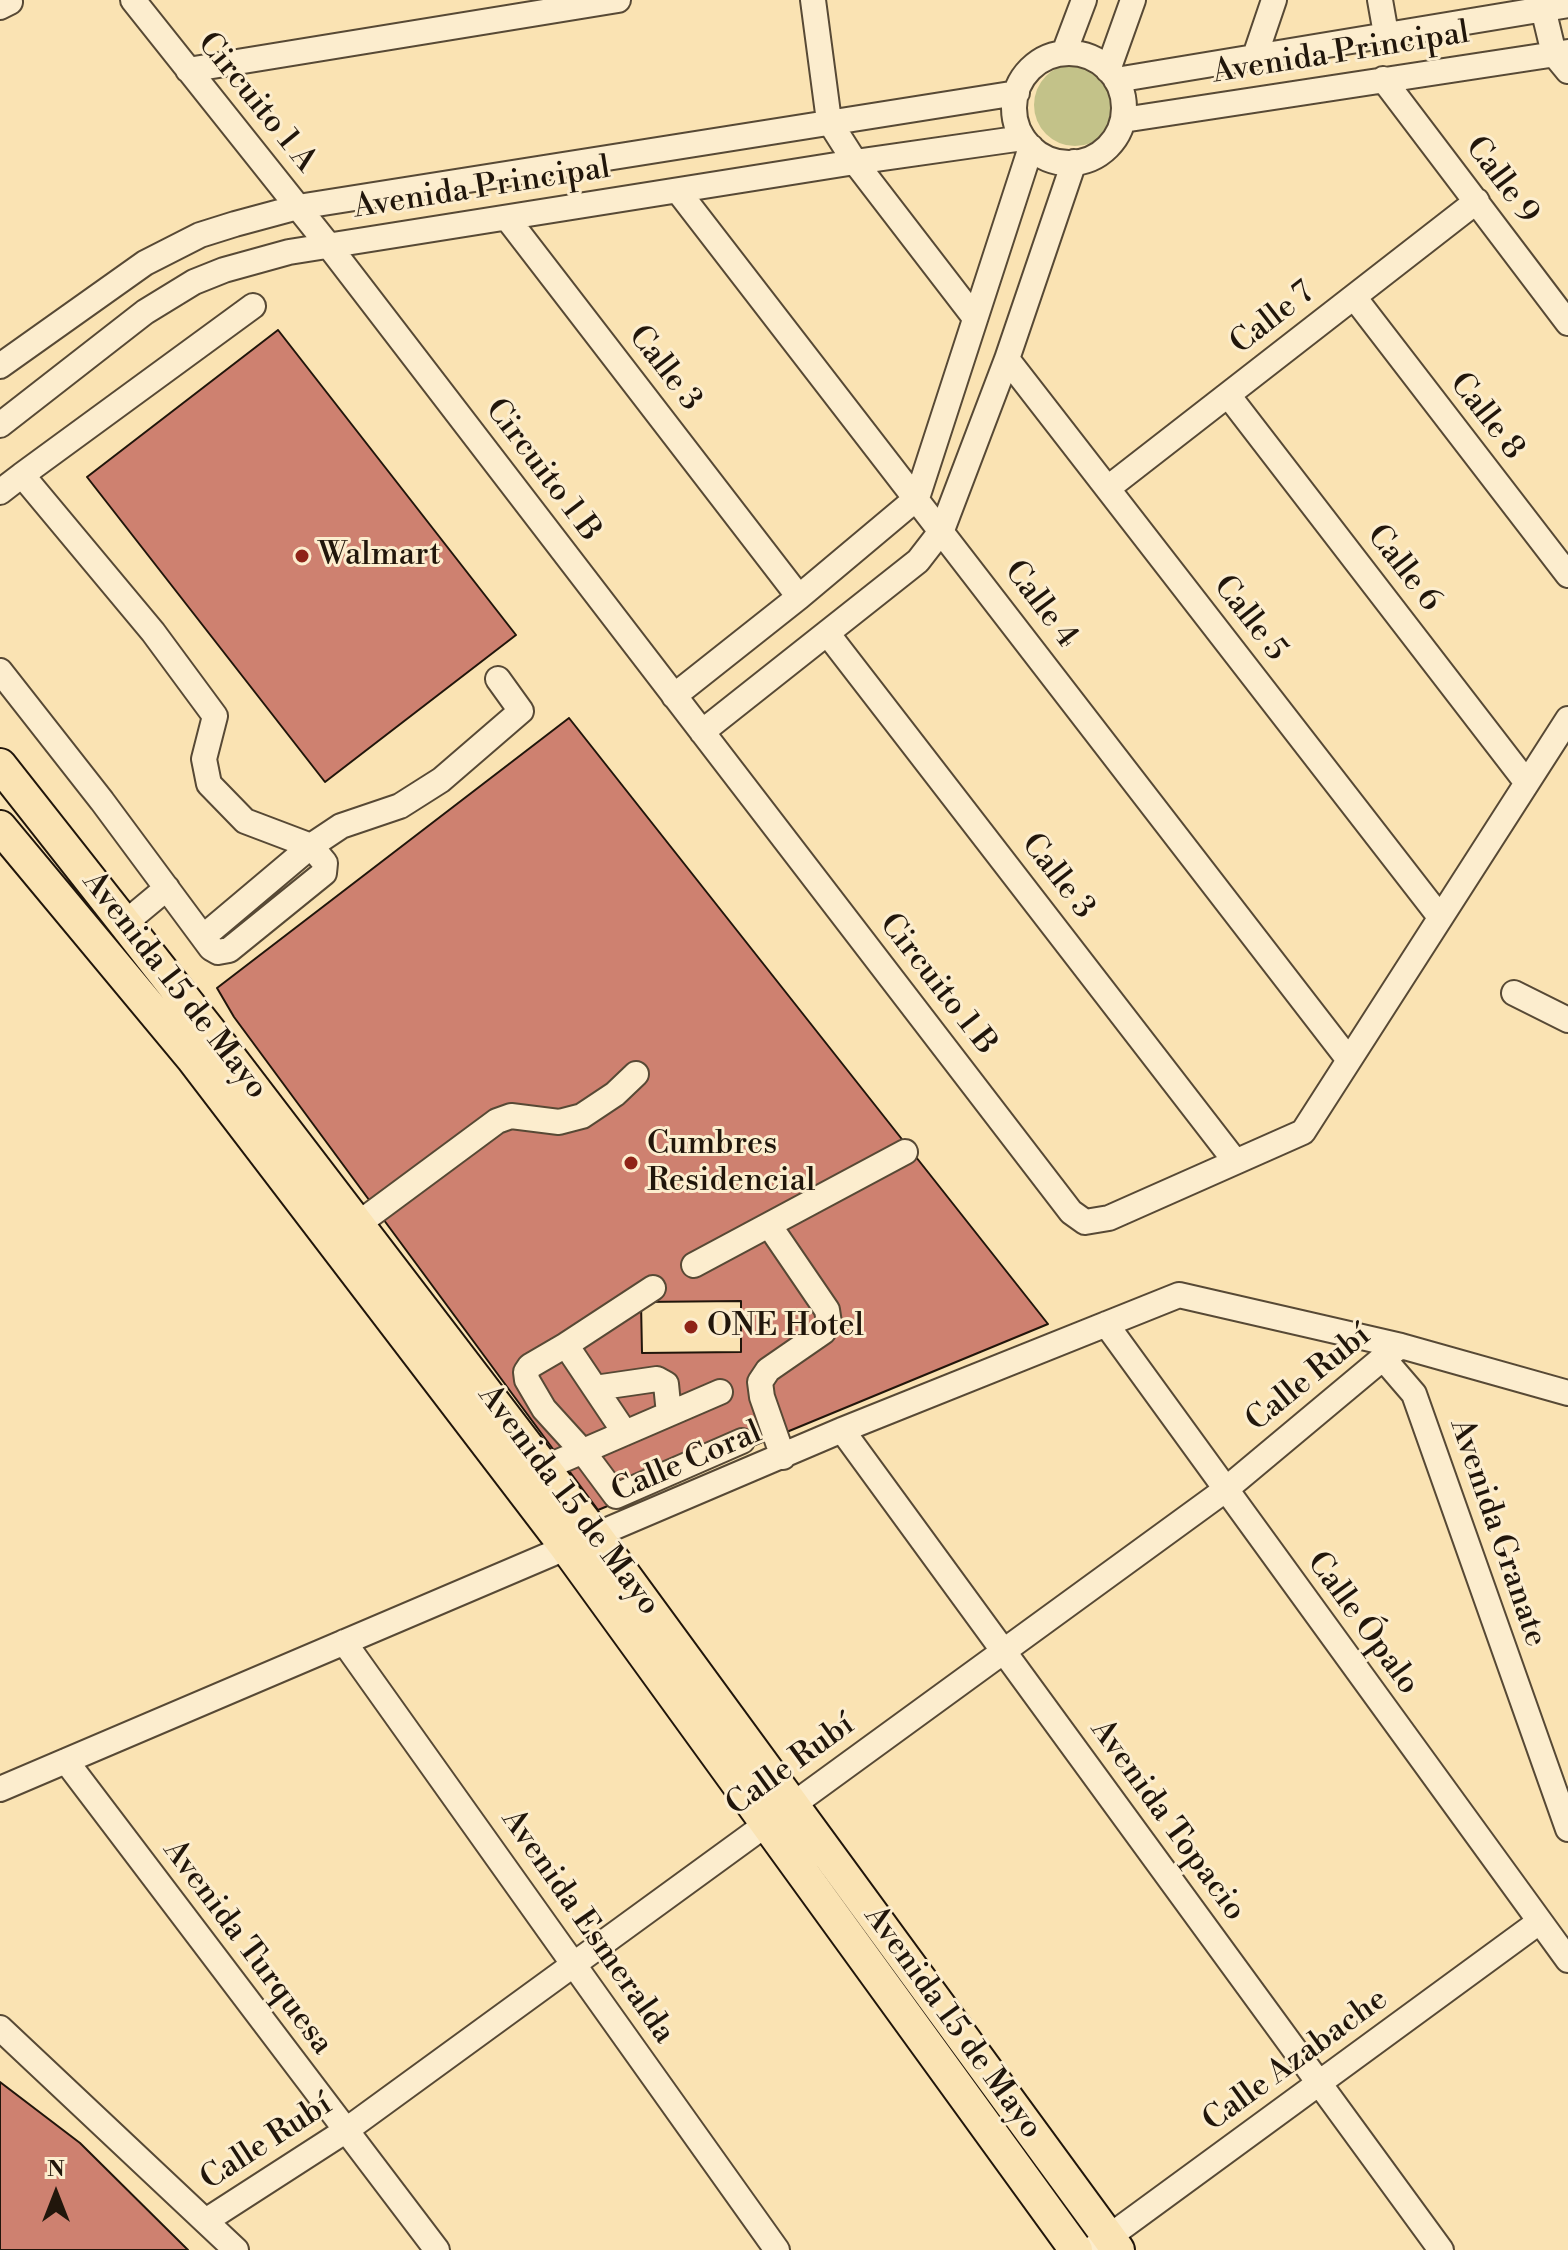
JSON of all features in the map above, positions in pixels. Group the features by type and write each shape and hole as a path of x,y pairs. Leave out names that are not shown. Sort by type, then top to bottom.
{"main road":[{"name":"Avenida 15 de Mayo","path":"0,765 125,923 204,1049 1076,2250"},
{"name":"Avenida 15 de Mayo","path":"0,827 204,1049 358,1224 595,1535 1106,2246"}],"street":[{"name":"Circuito 1 A","path":"133,0 298,207"},
{"path":"188,70 618,0"},
{"path":"813,0 829,121 855,162 975,318"},
{"path":"1064,53 1084,0"},
{"path":"1112,75 1133,0"},
{"path":"1255,56 1274,0"},
{"path":"1380,0 1386,34"},
{"path":"1542,5 1563,59"},
{"name":"Avenida Principal","path":"1112,75 1255,56 1542,5 1568,5"},
{"path":"1064,53 1083,55 1100,62 1112,75 1122,92 1125,111 1112,143 1099,154 1074,162 1051,160 1027,142 1015,121 1014,102 1019,84 1030,69 1046,58 1064,53"},
{"name":"Avenida Principal","path":"1123,120 1383,79 1563,59"},
{"name":"Calle 9","path":"1383,79 1568,323"},
{"name":"Avenida Principal","path":"0,366 145,263 200,235 298,207 1017,93"},
{"path":"674,696 917,498 1027,142"},
{"name":"Avenida Principal","path":"0,425 145,312 194,282 224,270 289,252 855,162 1027,142"},
{"path":"702,732 918,561 942,530 1007,359 1074,162"},
{"name":"Calle 4","path":"678,191 1349,1060"},
{"name":"Calle 7","path":"1108,488 1477,201"},
{"name":"Circuito 1 B","path":"298,207 1071,1212 1085,1222 1109,1218 1303,1132 1568,719"},
{"name":"Calle 3","path":"507,218 799,597"},
{"name":"Calle 8","path":"1354,297 1568,575"},
{"path":"0,492 253,306"},
{"name":"Calle 5","path":"1007,359 1440,917"},
{"name":"Calle 6","path":"1228,395 1527,783"},
{"path":"0,671 211,948 218,952 229,950 324,873 325,863 311,846 245,821 209,784 204,759 215,716 153,632 22,475"},
{"name":"Calle 3","path":"827,633 1235,1161"},
{"path":"311,846 341,826 400,806 441,780 521,711 498,679"},
{"path":"125,923 167,888"},
{"path":"1514,993 1568,1020"},
{"path":"358,1224 497,1121 511,1116 559,1122 582,1116 615,1094 636,1074"},
{"path":"694,1265 905,1152"},
{"path":"769,1225 827,1310 829,1323 823,1332 768,1370 760,1382 762,1397 783,1457"},
{"path":"653,1288 530,1366 526,1372 527,1380 544,1409 584,1453 616,1496 742,1441"},
{"name":"Calle Coral","path":"0,1789 842,1430 1179,1295 1392,1352"},
{"name":"Calle Ópalo","path":"1106,1324 1568,1960"},
{"path":"566,1345 625,1433"},
{"path":"1392,1352 1568,1393"},
{"name":"Calle Rubí","path":"207,2220 345,2131 1225,1490 1392,1352"},
{"name":"Avenida Granate","path":"1392,1352 1414,1394 1568,1829"},
{"path":"595,1388 657,1379 666,1384 669,1414"},
{"path":"544,1468 720,1392"},
{"path":"515,1429 544,1409"},
{"name":"Avenida Topacio","path":"842,1430 1441,2250"},
{"name":"Avenida Esmeralda","path":"344,1642 777,2250"},
{"name":"Avenida Turquesa","path":"66,1761 437,2250"},
{"name":"Calle Azabache","path":"1106,2246 1539,1922"},
{"path":"0,2028 236,2250"}],"shaded area":[{"path":"1067,64 1083,64 1098,71 1109,82 1116,105 1113,121 1104,134 1083,146 1067,146 1052,139 1041,128 1034,113 1034,97 1041,82 1052,71"}],"building":[{"name":"Walmart","path":"278,330 516,635 325,782 87,477"},
{"name":"Cumbres Residencial","path":"569,718 1048,1324 598,1510 234,1017 217,988"},
{"name":"ONE Hotel","path":"741,1301 741,1352 642,1353 641,1302"},
{"path":"0,2082 80,2143 188,2250 0,2250"}],"place":[{"name":"Walmart","path":"302,556"},
{"name":"Cumbres Residencial","path":"631,1163"},
{"name":"ONE Hotel","path":"691,1327"}]}
